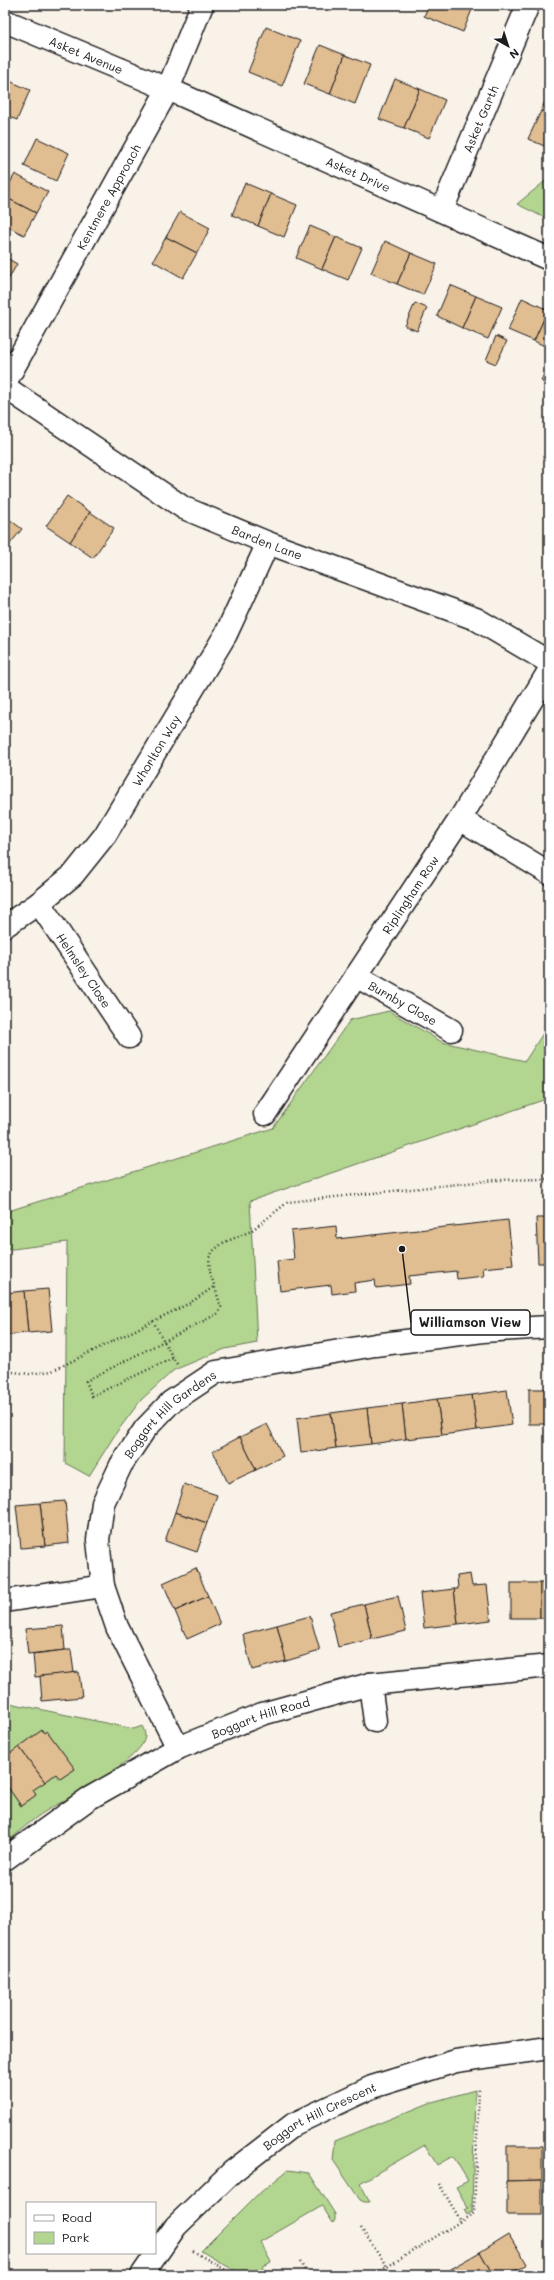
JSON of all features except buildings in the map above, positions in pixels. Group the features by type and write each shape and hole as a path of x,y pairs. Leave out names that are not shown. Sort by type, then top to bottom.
{"street":[{"name":"Kentmere Approach","path":"5,383 168,89 202,5"},
{"name":"Asket Garth","path":"442,210 528,5"},
{"name":"Asket Avenue","path":"5,21 168,89"},
{"name":"Asket Drive","path":"168,89 549,258"},
{"name":"Barden Lane","path":"5,387 184,508 268,543 476,619 549,662"},
{"name":"Whorlton Way","path":"5,926 39,903 73,875 105,835 226,634 268,543"},
{"name":"Riplingham Row","path":"264,1114 460,819 549,671"},
{"path":"460,819 549,873"},
{"name":"Helmsley Close","path":"39,903 129,1037"},
{"name":"Burnby Close","path":"356,976 451,1030"},
{"name":"Boggart Hill Gardens","path":"178,1748 118,1627 103,1586 98,1540 103,1503 121,1465 144,1429 171,1402 216,1372 375,1345 483,1331 549,1327"},
{"path":"5,1601 103,1586"},
{"name":"Boggart Hill Road","path":"5,1858 88,1799 178,1748 262,1714 370,1684 549,1666"},
{"path":"370,1684 375,1721"},
{"name":"Boggart Hill Crescent","path":"142,2275 176,2226 232,2172 294,2124 372,2087 456,2061 480,2056 549,2048"}],"path":[{"path":"174,1358 92,1396 86,1382 219,1313 221,1307 209,1258 213,1251 223,1243 251,1231 288,1202 496,1180 549,1179"},
{"path":"5,1371 29,1374 52,1371 202,1296 215,1286"},
{"path":"153,1321 190,1388"},
{"path":"374,2275 474,2213 480,2056"},
{"path":"439,2184 461,2221"},
{"path":"360,2228 387,2267"},
{"path":"170,2236 234,2275"},
{"path":"300,2262 308,2275"}],"green space":[{"path":"549,178 549,220 517,204"},
{"path":"389,1011 442,1042 525,1061 549,1024 549,1098 250,1201 257,1343 225,1349 174,1370 141,1400 116,1433 89,1476 65,1463 67,1242 5,1250 5,1212 273,1128 350,1020"},
{"path":"5,1702 134,1729 142,1726 145,1735 142,1745 133,1755 119,1766 103,1778 40,1815 5,1844"},
{"path":"475,2090 472,2212 467,2215 464,2210 468,2208 456,2187 468,2181 453,2156 437,2165 425,2145 360,2183 370,2202 360,2200 333,2160 335,2141 432,2102"},
{"path":"288,2170 309,2173 335,2214 335,2220 333,2223 322,2206 260,2242 271,2262 262,2267 267,2275 242,2275 201,2251 256,2196"}],"place":[{"name":"Williamson View","path":"402,1249"}]}
